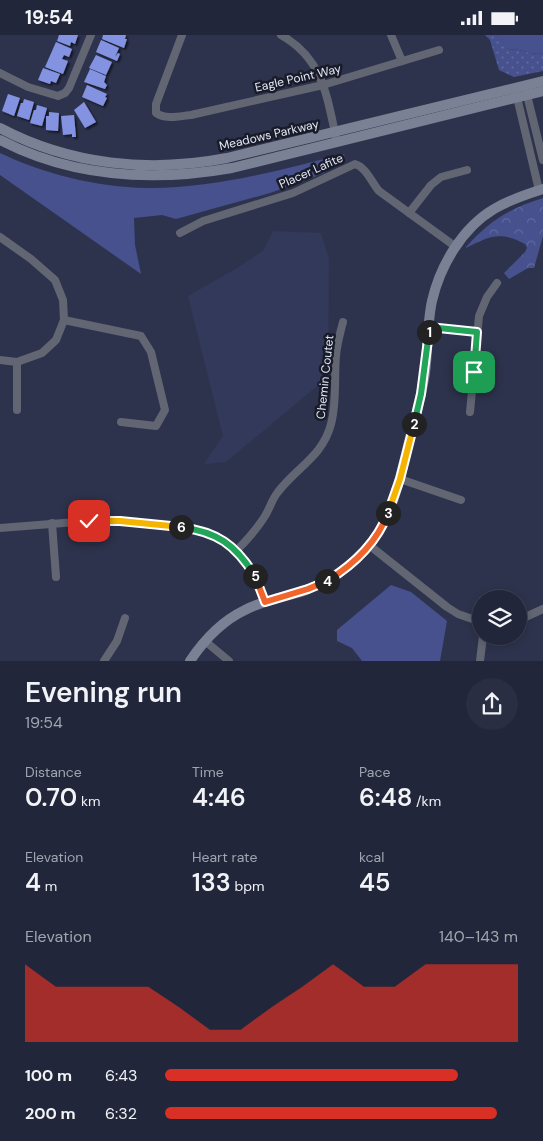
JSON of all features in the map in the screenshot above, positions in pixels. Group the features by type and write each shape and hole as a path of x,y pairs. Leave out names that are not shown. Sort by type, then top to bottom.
{"main road":[{"name":"Meadows Parkway","path":"521,92 543,81"},
{"name":"Meadows Parkway","path":"0,128 46,148 89,160 128,165 186,165 336,137 521,92 543,91"},
{"name":"Meadows Parkway","path":"0,140 42,157 72,166 112,174 166,176 206,173 232,168 336,137"},
{"path":"190,661 205,641 230,619 245,610 265,602 324,582 347,567 369,545 385,520 400,479 421,394 429,327 436,286 442,269 456,247 474,225 493,209 514,199 541,190"}],"street":[{"path":"0,73 28,87 58,96 63,95 69,87 91,35"},
{"name":"Eagle Point Way","path":"182,35 156,104 156,113 160,116 192,115 323,85 439,50"},
{"path":"281,35 303,50 315,66 323,85 336,137"},
{"path":"391,35 402,61"},
{"path":"521,92 543,159"},
{"path":"521,92 541,190"},
{"name":"Placer Lafite","path":"180,233 203,221 293,193 355,164 361,165 380,191 456,247"},
{"path":"409,213 431,185 441,177 467,170"},
{"path":"0,237 31,259 55,280 63,300 64,320 56,340 42,353 17,362 0,359"},
{"path":"470,412 477,332 482,307 497,283"},
{"path":"64,320 141,336 151,352 165,410 156,426 121,422"},
{"name":"Chemin Coutet","path":"236,551 256,531 274,497 285,483 324,444 331,424 335,396 336,354 343,322"},
{"path":"429,327 477,332"},
{"path":"17,362 17,410"},
{"path":"400,479 461,500"},
{"path":"0,528 52,523 120,521 201,530 216,535 236,551 254,575 265,602"},
{"path":"52,523 56,577"},
{"path":"369,545 446,607 472,619"},
{"path":"527,616 543,609"},
{"path":"104,661 116,641 125,618"},
{"path":"205,641 228,661"},
{"path":"480,661 483,645"}],"shaded area":[{"path":"273,231 321,233 329,259 328,377 226,462 204,464 223,436 188,296 263,251"}],"green space":[{"path":"485,35 496,35 510,49 543,53 543,71 514,77 499,70 490,40"},
{"path":"496,35 543,35 543,53 508,49"},
{"path":"0,153 34,167 71,178 109,185 146,188 221,182 344,154 345,158 324,173 270,193 176,219 162,215 134,218 135,245 141,274 0,175"},
{"path":"543,198 543,236 534,268 528,268 509,279 504,273 527,248 525,244 509,237 488,238 466,248 483,230 510,211"},
{"path":"391,585 411,592 447,621 440,661 362,661 352,648 337,641 337,630"}],"building":[{"path":"59,35 78,35 75,44 71,42 70,46 57,41"},
{"path":"103,35 126,35 125,39 127,39 124,48 102,39"},
{"path":"101,40 119,48 115,57 118,53 120,54 117,61 96,52"},
{"path":"56,42 72,49 69,57 64,55 62,59 68,61 63,74 45,67"},
{"path":"96,55 112,62 106,75 89,68"},
{"path":"43,68 60,74 56,83 51,81 50,84 38,80"},
{"path":"90,69 106,76 104,82 107,85 105,89 84,82"},
{"path":"87,85 107,94 103,106 82,97"},
{"path":"8,94 20,98 14,116 2,111"},
{"path":"24,99 34,102 29,120 17,116"},
{"path":"84,102 96,122 85,128 74,110"},
{"path":"37,105 47,108 42,126 30,123"},
{"path":"49,112 59,113 58,131 46,130 46,116 49,116"},
{"path":"74,115 76,137 72,137 72,134 63,135 61,116"}],"route":[{"path":"89,521 120,521 180,527 201,530 216,535 236,551 254,575 265,602 308,589 324,582 347,567 369,545 385,520 400,479 421,394 429,327 477,332 474,372"}]}
